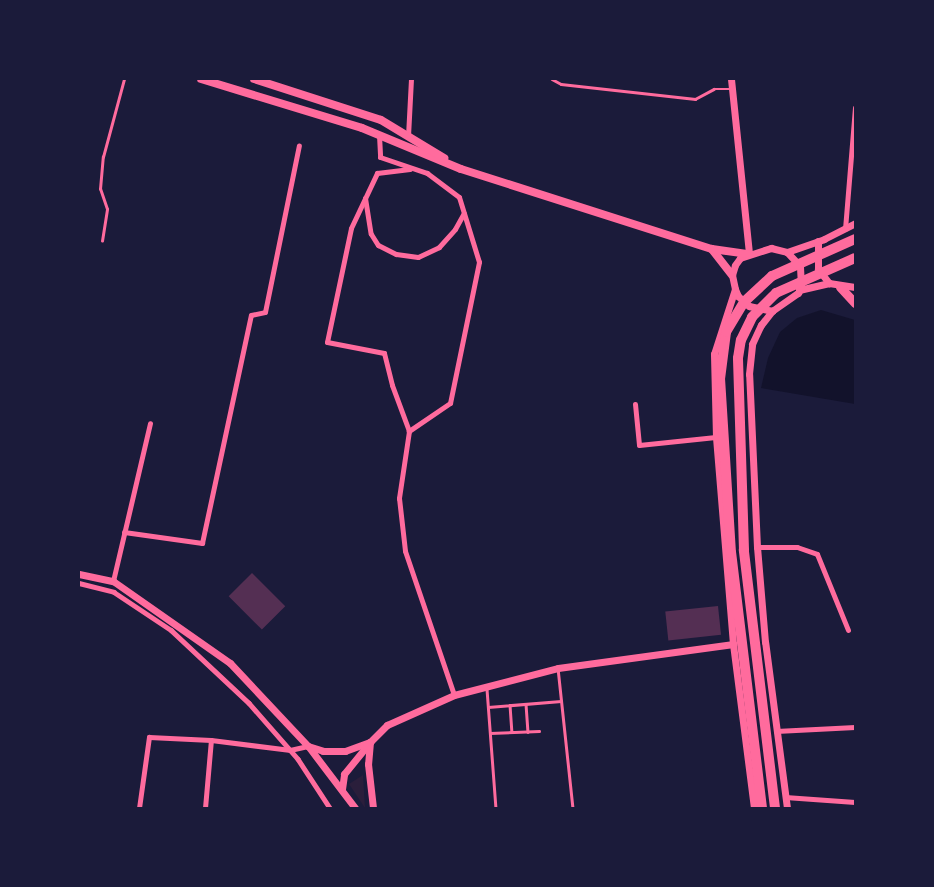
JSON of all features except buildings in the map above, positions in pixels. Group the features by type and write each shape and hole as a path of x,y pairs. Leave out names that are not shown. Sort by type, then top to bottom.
{"highway":[{"path":"762,808 731,553 720,379 726,332 744,302 772,276 855,239"},
{"path":"775,808 744,550 738,358 741,340 752,317 776,293 855,258"}],"main road":[{"path":"201,79 379,135 461,169 712,249 749,254"},
{"path":"254,79 381,120 461,169"},
{"path":"712,249 732,275"},
{"path":"840,287 855,303"}],"street":[{"path":"408,136 411,79"},
{"path":"731,79 749,254"},
{"path":"845,229 855,107"},
{"path":"379,135 380,157 427,173 459,197 479,262 450,403 409,431"},
{"path":"124,532 202,543 251,315 265,312 299,145"},
{"path":"414,169 377,173 351,228 327,342 384,353 392,385 409,431 400,498 405,551 454,695"},
{"path":"365,198 371,234 378,245 396,254 418,257 439,247 456,229 464,212"},
{"path":"787,252 855,223"},
{"path":"818,241 818,269 830,283 840,287 855,287"},
{"path":"772,311 749,306 738,296 732,275 740,258 771,248 787,252 800,266 799,290 791,300 772,311 752,344 750,365 757,547 776,731 787,808"},
{"path":"799,290 830,283"},
{"path":"735,289 714,354 716,437 733,644 754,808"},
{"path":"635,404 639,445 716,437"},
{"path":"113,581 150,423"},
{"path":"757,547 797,547 817,554 848,630"},
{"path":"79,573 113,581 230,663 308,746 355,808"},
{"path":"79,583 114,593 171,631 233,687 290,750 330,808"},
{"path":"342,789 344,774 387,725 454,695 558,668 733,644"},
{"path":"776,731 855,727"},
{"path":"139,808 149,737 211,740 290,750 308,746 335,752 370,742"},
{"path":"205,808 211,740"},
{"path":"370,742 368,764 373,808"},
{"path":"785,797 855,802"}],"lane":[{"path":"102,241 107,209 100,189 103,157 124,79"},
{"path":"552,79 561,83 695,99 714,89 732,89"},
{"path":"558,668 573,808"},
{"path":"487,687 496,808"},
{"path":"488,707 562,701"},
{"path":"526,704 528,732"},
{"path":"509,705 512,732"},
{"path":"490,733 539,731"}],"shaded area":[{"path":"821,310 855,320 855,404 761,388 768,358 780,332 797,318"},
{"path":"363,775 365,808 349,784"}]}
